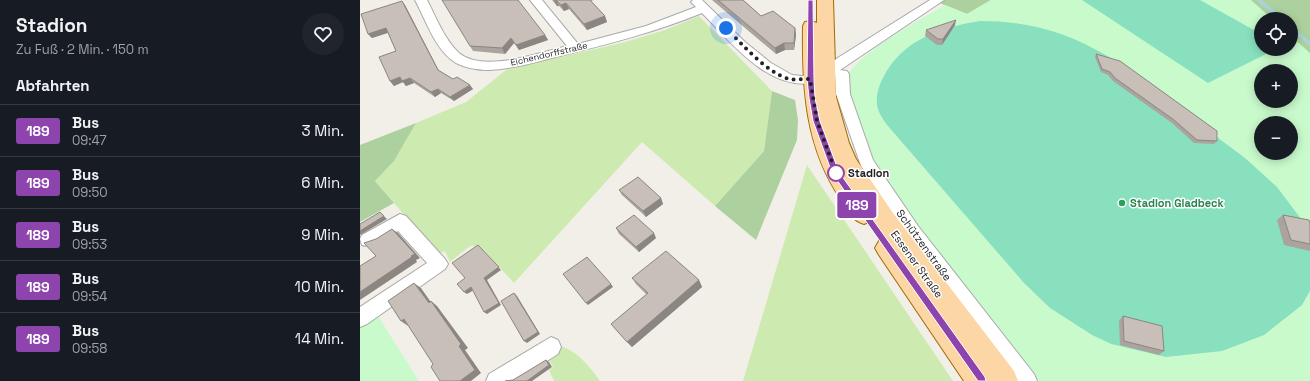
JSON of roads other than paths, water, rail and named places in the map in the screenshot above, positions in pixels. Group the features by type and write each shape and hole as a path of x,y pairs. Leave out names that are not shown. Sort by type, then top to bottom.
{"main road":[{"name":"Essener Straße","path":"811,0 830,73 817,121 840,181 981,381"},
{"name":"Essener Straße","path":"825,0 826,48 830,73 827,97 839,143 847,162 885,220 1004,381"}],"street":[{"name":"Eichendorffstraße","path":"421,0 451,53 460,60 472,64 503,64 575,48 652,28 700,4"},
{"path":"536,0 575,48"},
{"path":"700,4 754,55 783,77 794,80 830,73 861,56 872,43 938,0"},
{"path":"826,48 840,51 872,43"},
{"name":"Schützenstraße","path":"830,73 843,94 866,162 912,231 1027,381"},
{"path":"360,318 439,264 400,221 368,240"},
{"path":"496,381 551,347"}],"waterway":[{"path":"1259,0 1273,12"},
{"path":"1298,33 1310,44"}],"place":[{"name":"Stadion","path":"836,173"},
{"name":"Stadion Gladbeck","path":"1122,203"}]}
